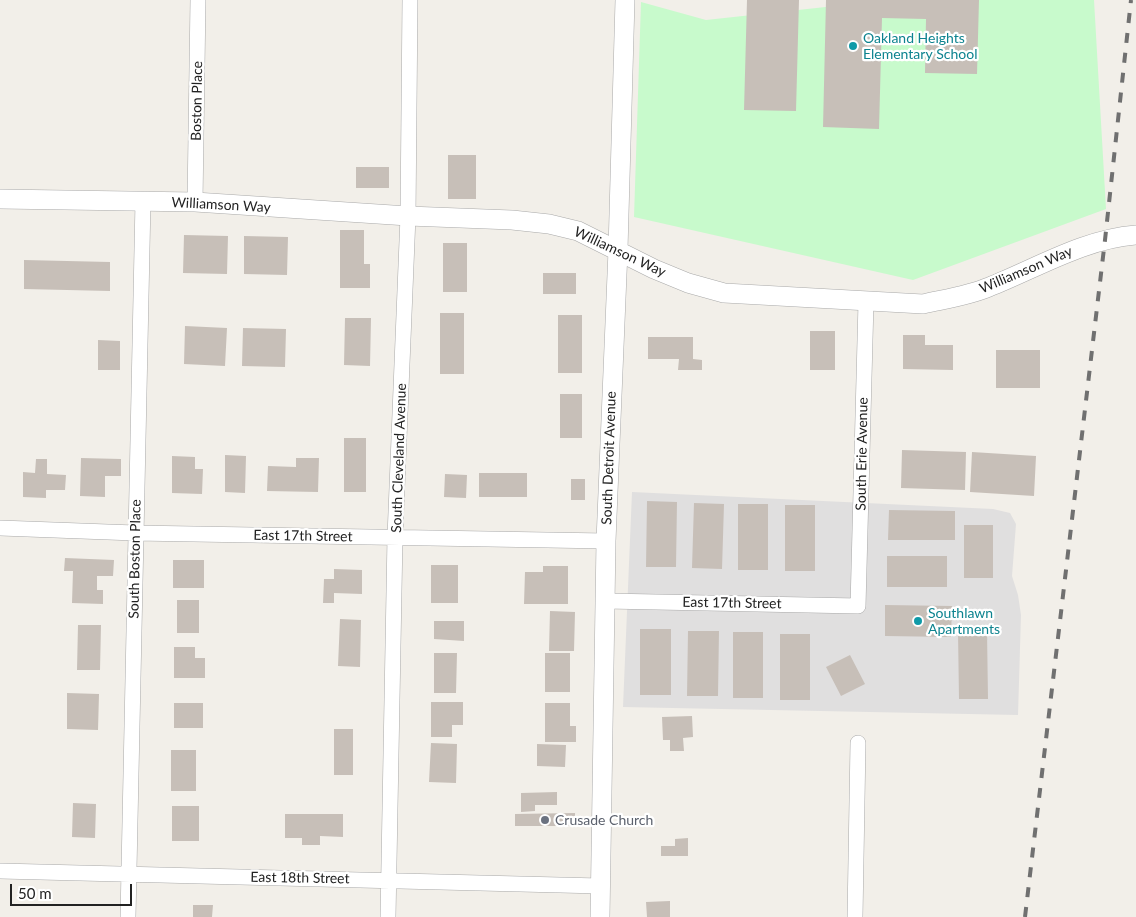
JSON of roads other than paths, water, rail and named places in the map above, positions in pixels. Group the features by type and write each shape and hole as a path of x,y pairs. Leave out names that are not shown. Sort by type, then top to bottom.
{"street":[{"name":"Boston Place","path":"195,202 198,0"},
{"name":"South Cleveland Avenue","path":"388,917 396,537 408,216 410,0"},
{"name":"South Detroit Avenue","path":"600,917 606,541 618,250 625,0"},
{"name":"Williamson Way","path":"0,200 195,202 408,216 512,220 549,224 578,231 654,269 688,283 724,293 923,304 954,298 987,288 1081,248 1105,240 1136,236"},
{"name":"South Boston Place","path":"128,917 143,201"},
{"name":"South Erie Avenue","path":"858,606 866,302"},
{"name":"East 17th Street","path":"0,528 136,533 606,541"},
{"name":"East 17th Street","path":"606,601 858,606"},
{"path":"855,917 858,744"},
{"name":"East 18th Street","path":"0,871 600,886"}],"railway":[{"path":"1025,917 1105,240 1131,0"}],"place":[{"name":"Oakland Heights Elementary School","path":"853,46"},
{"name":"Southlawn Apartments","path":"918,621"},
{"name":"Crusade Church","path":"545,820"}]}
